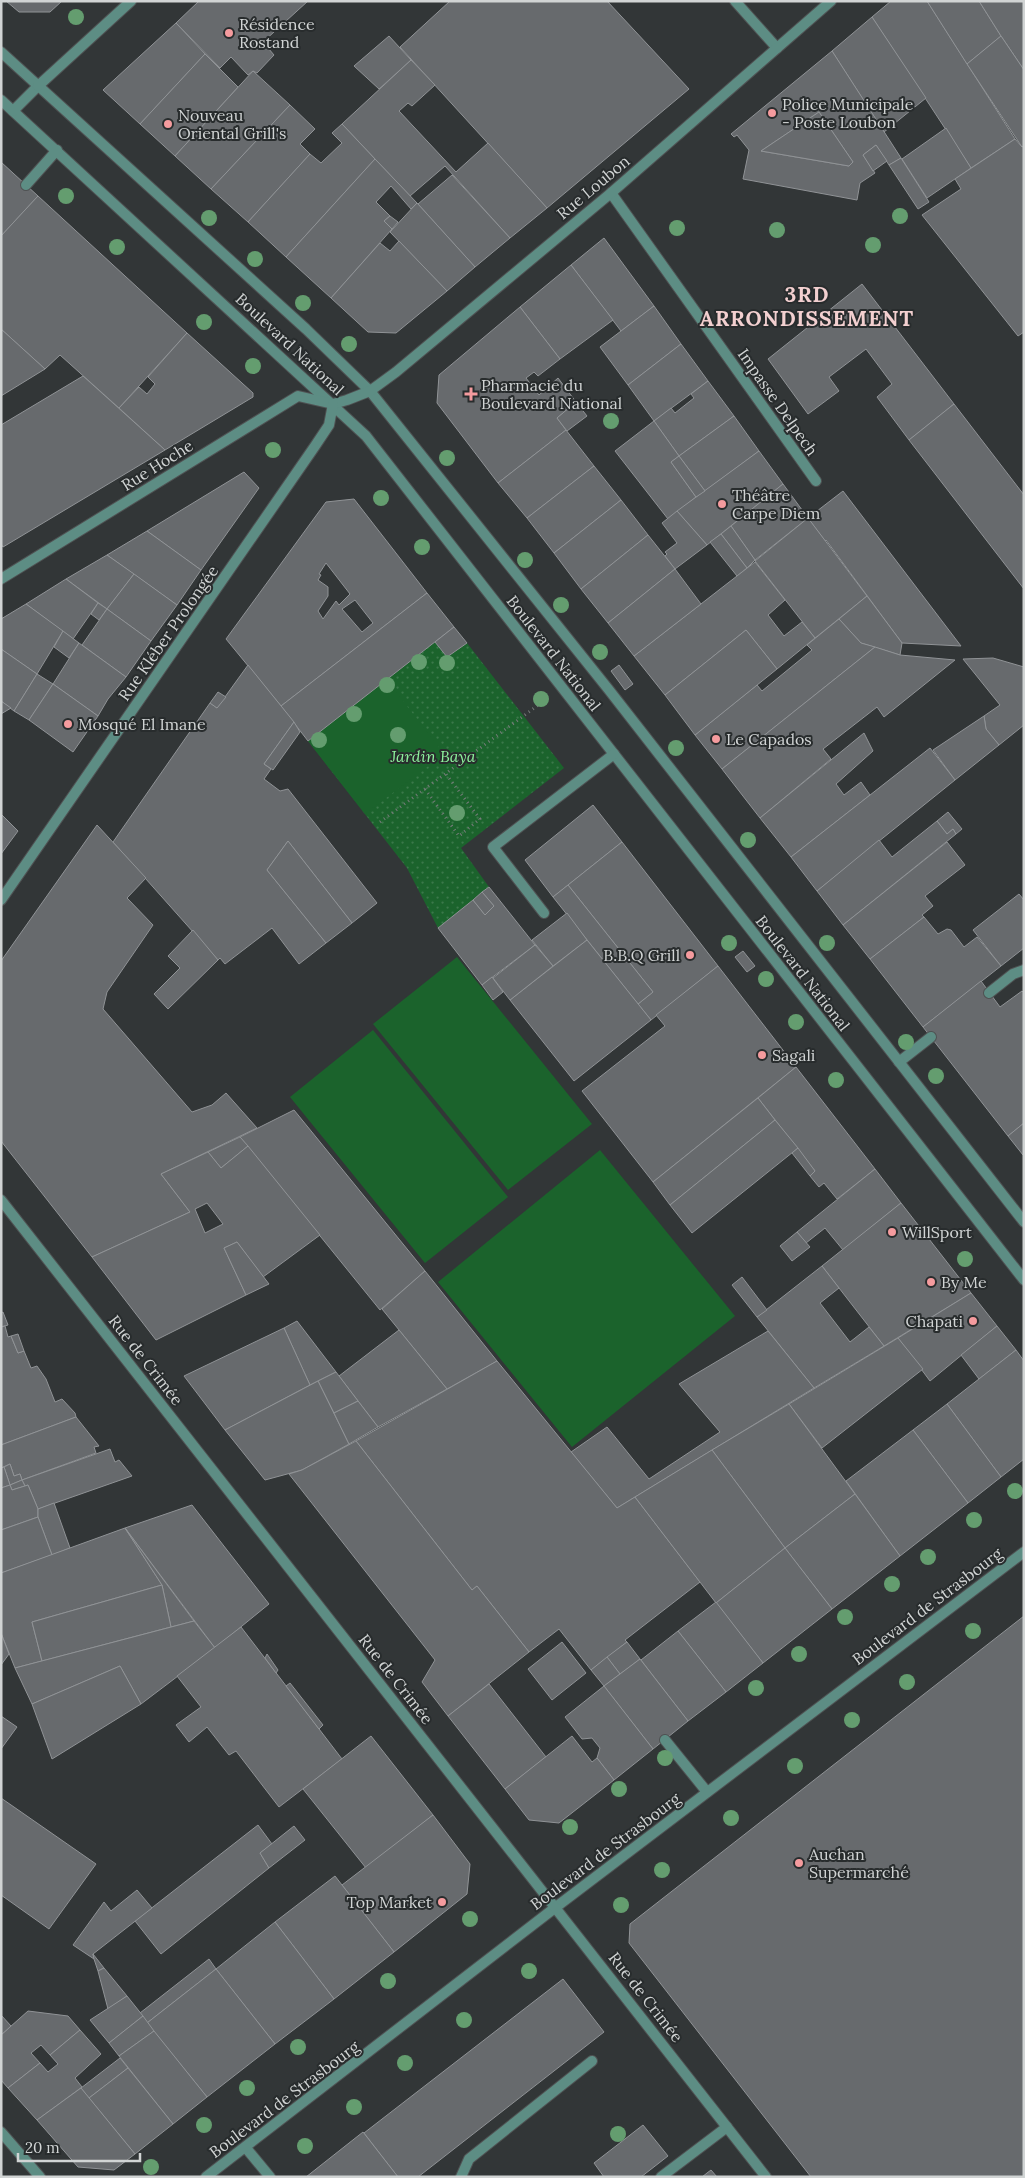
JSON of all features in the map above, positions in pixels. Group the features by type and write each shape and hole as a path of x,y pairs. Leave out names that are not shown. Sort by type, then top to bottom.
{"street":[{"path":"13,111 131,1"},
{"path":"734,1 777,48"},
{"name":"Rue Loubon","path":"333,404 370,391 396,372 611,193 831,1"},
{"name":"Boulevard National","path":"1,52 299,322 370,391 609,690 1024,1222"},
{"name":"Boulevard National","path":"1,100 366,436 1024,1280"},
{"path":"26,185 56,150"},
{"name":"Impasse Delpech","path":"611,193 816,481"},
{"name":"Rue Hoche","path":"1,579 298,396 333,404"},
{"name":"Rue Kléber Prolongée","path":"1,900 315,446 329,425 333,404"},
{"path":"544,912 493,847 614,754"},
{"path":"989,993 1013,974 1024,970"},
{"path":"899,1062 931,1037"},
{"name":"Rue de Crimée","path":"1,1200 556,1906 766,2177"},
{"name":"Boulevard de Strasbourg","path":"206,2177 246,2148 556,1906 1024,1552"},
{"path":"664,1740 707,1792"},
{"path":"461,2177 469,2159 592,2060"},
{"path":"661,2177 727,2127"},
{"path":"1,2132 40,2177"},
{"path":"246,2148 270,2177"}],"path":[{"path":"380,822 562,687"},
{"path":"425,789 459,836 480,819 446,774"}],"green space":[{"name":"Jardin Baya","path":"435,642 447,657 467,643 564,768 461,848 489,887 438,928 407,868 308,741"},
{"path":"386,679 444,754 365,814 308,741"},
{"path":"457,957 592,1124 508,1190 373,1024"},
{"path":"373,1030 508,1197 425,1263 290,1097"},
{"path":"600,1150 735,1316 572,1447 438,1282"}],"building":[{"path":"6,1 62,1 50,12 19,12"},
{"name":"Résidence Rostand","path":"199,1 308,1 263,42 274,55 257,73 253,71 248,75 231,57 220,68 176,23"},
{"path":"450,1 607,1 689,89 547,208 400,47"},
{"path":"891,1 927,1 1015,139 971,168 872,17"},
{"path":"927,1 979,1 1001,36 967,64"},
{"path":"979,1 1024,1 1024,70 1001,36"},
{"path":"872,17 926,98 884,132 832,51"},
{"path":"176,23 205,54 140,124 103,90"},
{"path":"389,36 411,60 379,89 354,66"},
{"path":"1001,36 1024,70 1024,146 1022,147 967,64"},
{"path":"832,51 901,158 889,165 876,145 863,155 875,173 860,183 857,200 743,179 749,150 737,135 734,137 731,134","holes":["819,112 853,162 849,166 761,151"]},
{"path":"205,54 238,87 175,156 140,124"},
{"path":"411,60 435,85 412,106 408,103 399,111 456,172 488,143 547,208 510,238 445,166 410,196 342,124"},
{"path":"253,71 290,105 211,189 175,156"},
{"path":"290,105 315,129 300,144 310,154 248,222 211,189"},
{"path":"819,112 853,162 849,166 761,151"},
{"path":"342,124 375,159 286,257 248,222 310,154 321,163 342,143 332,133"},
{"path":"946,128 971,168 927,198 902,159"},
{"path":"1015,139 1022,147 1024,146 1024,332 1018,336 922,215 961,189 955,179"},
{"path":"876,145 887,161 873,171 863,155"},
{"path":"901,158 929,202 918,209 889,165"},
{"path":"375,159 417,203 411,209 391,186 376,202 390,216 384,221 392,229 331,298 286,257"},
{"path":"1,162 38,196 1,236"},
{"path":"452,175 510,238 475,267 418,204"},
{"path":"38,196 187,333 119,408 60,355 45,369 1,329 1,236"},
{"path":"417,203 475,267 447,291 390,232"},
{"path":"390,216 398,222 392,229 384,221"},
{"path":"604,238 654,306 621,331 571,265"},
{"path":"399,241 447,291 396,333 368,332 331,298 380,243 390,251"},
{"path":"571,265 613,320 560,359 520,307"},
{"path":"862,284 954,404 909,440 877,397 892,384 866,349 829,377 839,391 808,414 768,359"},
{"path":"654,306 681,344 628,385 600,347"},
{"path":"520,307 560,359 538,376 534,372 526,378 539,395 558,378 576,402 557,418 566,430 498,483 437,403 439,375"},
{"path":"1,329 45,369 1,396"},
{"path":"187,333 253,393 253,397 165,450 119,408 139,387 147,394 155,384 148,377"},
{"path":"681,344 708,381 654,421 628,385"},
{"path":"83,376 165,450 3,547 1,544 1,425"},
{"path":"708,381 734,416 679,456 654,421 671,408 675,413 694,398 691,394"},
{"path":"576,402 587,416 567,431 557,418"},
{"path":"954,404 1024,495 1024,589 909,440"},
{"path":"734,416 759,451 705,491 679,456"},
{"path":"654,421 679,456 671,462 696,497 668,519 615,451"},
{"path":"566,430 594,466 527,518 498,483"},
{"name":"Théâtre Carpe Diem","path":"759,451 783,484 707,545 677,511"},
{"path":"679,456 705,491 696,497 671,462"},
{"path":"594,466 621,500 554,553 527,518"},
{"path":"244,472 259,488 201,570 147,531"},
{"path":"783,484 808,518 755,560 731,526"},
{"path":"843,491 961,646 902,643 808,518"},
{"path":"354,499 427,593 281,706 226,639 326,502","holes":["326,563 350,594 339,605 336,601 323,619 318,611 328,596 328,587 318,580 321,575 319,574","355,600 373,623 362,632 342,609"]},
{"path":"621,500 648,535 581,589 554,553"},
{"path":"677,511 707,545 675,569 665,556 667,554 665,552 677,543 662,523"},
{"path":"808,518 867,596 815,638 755,561"},
{"path":"731,526 755,560 747,568 721,534"},
{"path":"147,531 201,570 177,605 107,555"},
{"path":"721,534 747,568 737,576 710,542"},
{"path":"648,535 675,569 608,623 581,589"},
{"path":"107,555 134,574 107,609 66,579"},
{"path":"755,562 785,600 768,615 784,636 802,622 815,638 777,669 746,630 665,695 634,656"},
{"path":"675,569 701,604 634,656 608,623"},
{"path":"134,574 177,605 151,641 107,609"},
{"path":"66,579 98,603 73,639 26,604"},
{"path":"427,593 454,627 308,741 281,706"},
{"path":"867,596 902,643 900,655 861,643 839,619"},
{"path":"98,603 107,609 99,620 91,614"},
{"path":"26,604 63,631 37,674 1,649 1,619"},
{"path":"107,609 151,641 126,677 82,645"},
{"path":"839,619 861,643 875,647 722,769 695,735 757,685 762,691 812,650 807,645"},
{"path":"454,627 467,643 447,657 435,642"},
{"path":"746,630 777,669 695,735 665,695"},
{"path":"63,631 79,643 69,658 54,647"},
{"path":"79,643 126,677 108,699 98,716 53,684"},
{"path":"875,647 900,655 955,660 884,717 877,707 823,749 831,759 760,818 722,769"},
{"path":"1,649 37,674 14,711 1,701"},
{"path":"993,658 1024,667 1024,725 999,745 986,729 984,716 1000,705 963,659"},
{"path":"248,665 294,722 264,764 271,769 264,779 280,791 288,789 377,903 352,923 288,841 267,870 326,943 299,964 272,928 225,964 220,958 218,960 113,842 210,703 217,708"},
{"path":"619,665 633,684 625,690 611,671"},
{"path":"37,674 53,684 29,720 14,711"},
{"path":"53,684 98,716 73,752 29,720"},
{"path":"218,692 226,697 217,708 210,703"},
{"path":"1,701 11,708 1,714"},
{"path":"984,716 986,729 999,745 955,780 933,750"},
{"path":"294,722 300,732 273,770 264,764"},
{"path":"864,733 873,751 836,784 844,795 861,782 870,795 791,857 760,818"},
{"path":"930,748 955,780 817,891 791,857"},
{"path":"593,805 622,842 553,897 525,860"},
{"path":"948,812 962,829 956,834 953,829 947,834 937,821"},
{"path":"1,814 18,831 1,854"},
{"path":"937,821 947,834 953,829 956,834 843,925 817,891 879,840 892,857"},
{"path":"97,825 146,878 127,898 153,925 107,992 103,1009 192,1112 212,1105 226,1093 257,1128 161,1174 190,1212 92,1257 1,1141 1,961"},
{"path":"288,841 352,923 326,943 267,870"},
{"path":"622,842 718,966 651,1020 638,1004 653,992 568,885"},
{"path":"947,842 965,865 925,896 933,906 922,915 924,917 870,959 843,925"},
{"path":"568,885 653,992 638,1004 553,897"},
{"path":"489,887 535,945 482,985 438,928 473,900 485,915 494,906 482,892"},
{"path":"482,892 494,906 485,915 473,900"},
{"path":"1019,894 1024,900 1024,948 1001,966 973,930"},
{"path":"567,913 587,940 553,966 532,940"},
{"path":"924,917 938,934 947,929 951,930 964,947 977,937 1001,966 923,1027 870,959"},
{"path":"193,930 218,960 168,1009 154,994 180,968 168,956"},
{"path":"587,940 651,1020 574,1081 510,1000"},
{"path":"535,945 553,966 510,1000 493,978"},
{"path":"743,951 755,966 747,972 735,957"},
{"path":"718,966 796,1067 653,1182 582,1091 665,1026 656,1015"},
{"path":"492,977 503,992 493,1000 482,985"},
{"path":"981,981 1000,1007 1022,991 1024,993 1024,1123 1008,1136 923,1027"},
{"path":"796,1067 875,1169 837,1199 824,1183 819,1187 810,1176 815,1171 758,1098"},
{"path":"758,1098 775,1120 670,1205 653,1182"},
{"path":"294,1110 425,1271 380,1310 240,1137"},
{"path":"775,1120 798,1148 692,1233 670,1205"},
{"path":"1024,1123 1024,1154 1023,1155 1008,1136"},
{"path":"240,1137 248,1146 221,1168 208,1152"},
{"path":"248,1146 320,1235 263,1277 237,1242 224,1248 246,1295 156,1340 92,1257 190,1212 161,1174 208,1152 221,1168","holes":["207,1203 223,1224 205,1233 195,1209"]},
{"path":"798,1148 815,1171 810,1176 792,1153"},
{"path":"875,1169 901,1203 843,1250 825,1228 806,1243 797,1232"},
{"path":"901,1203 971,1293 884,1346 822,1266"},
{"path":"797,1232 810,1247 792,1261 780,1246"},
{"path":"237,1242 269,1284 246,1295 224,1248"},
{"path":"822,1266 839,1288 820,1303 850,1342 869,1327 884,1346 814,1388 757,1317"},
{"path":"425,1271 497,1361 447,1389 382,1309"},
{"path":"742,1277 767,1310 757,1317 732,1285"},
{"path":"971,1293 997,1326 930,1381 898,1338"},
{"path":"3,1312 8,1325 1,1327 1,1313"},
{"path":"297,1321 336,1372 310,1385 284,1328"},
{"path":"5,1326 8,1337 11,1336 18,1353 24,1351 31,1368 37,1366 46,1379 55,1402 62,1399 75,1413 76,1417 1,1445 1,1327"},
{"path":"997,1326 1016,1350 979,1379 961,1355"},
{"path":"284,1328 310,1385 225,1430 184,1376"},
{"path":"399,1330 447,1389 378,1427 339,1376"},
{"path":"768,1331 814,1388 617,1508 571,1452 607,1427 649,1479 720,1432 679,1384"},
{"path":"18,1334 24,1351 18,1353 11,1336"},
{"path":"898,1338 923,1369 822,1448 789,1404"},
{"path":"1016,1350 1024,1361 1024,1459 1001,1477 947,1404"},
{"path":"497,1361 617,1508 635,1497 700,1582 625,1640 627,1642 591,1670 559,1629 529,1652 477,1586 472,1590 356,1441"},
{"path":"336,1372 358,1401 334,1413 318,1381"},
{"path":"318,1381 349,1444 302,1470 265,1480 225,1430"},
{"path":"358,1401 378,1427 349,1444 334,1413"},
{"path":"789,1404 855,1494 785,1548 712,1450"},
{"path":"947,1404 1001,1477 968,1503 913,1430"},
{"path":"76,1417 99,1446 94,1447 96,1453 22,1480 20,1474 14,1476 10,1464 1,1468 1,1445"},
{"path":"913,1430 968,1503 900,1556 846,1481"},
{"path":"356,1441 472,1590 477,1586 529,1652 448,1716 422,1682 435,1660 289,1474 302,1470"},
{"path":"110,1449 115,1462 119,1460 132,1476 38,1509 28,1485 25,1486 22,1480"},
{"path":"712,1450 785,1548 716,1603 635,1497"},
{"path":"10,1464 14,1476 20,1474 22,1480 10,1485 4,1467"},
{"path":"4,1467 10,1485 1,1488 1,1468"},
{"path":"22,1480 25,1486 12,1490 10,1485"},
{"path":"10,1485 12,1490 28,1485 38,1509 38,1517 1,1530 1,1488"},
{"path":"855,1494 900,1556 832,1609 785,1548"},
{"path":"54,1503 70,1548 52,1555 38,1517 38,1509"},
{"path":"192,1505 269,1604 215,1648 125,1528"},
{"path":"38,1517 52,1555 1,1573 1,1530"},
{"path":"125,1528 162,1585 32,1622 42,1661 15,1668 1,1633 1,1573"},
{"path":"125,1528 194,1621 171,1627 162,1585"},
{"path":"785,1548 832,1609 763,1663 716,1603"},
{"path":"162,1585 171,1627 42,1661 32,1622"},
{"path":"716,1602 763,1663 726,1692 678,1631"},
{"path":"1024,1616 1024,2177 811,2177 629,1943 630,1924"},
{"path":"194,1621 215,1648 141,1704 120,1666 32,1704 15,1668"},
{"path":"241,1627 342,1759 279,1807 236,1751 229,1755 207,1727 189,1742 176,1725 201,1707 177,1676"},
{"path":"678,1631 726,1692 688,1721 641,1660"},
{"path":"1,1633 9,1654 1,1665"},
{"path":"562,1642 586,1673 552,1700 528,1669"},
{"path":"627,1642 640,1659 620,1674 607,1657"},
{"path":"267,1654 278,1670 276,1673 265,1658"},
{"path":"607,1657 620,1674 604,1686 591,1670"},
{"path":"640,1659 688,1721 653,1749 604,1686"},
{"path":"120,1666 141,1704 52,1759 32,1704"},
{"path":"290,1683 323,1725 319,1729 286,1686"},
{"path":"489,1684 546,1757 505,1789 448,1716"},
{"path":"604,1686 653,1749 614,1780 597,1758 600,1748 592,1738 582,1739 565,1717"},
{"path":"1,1716 17,1727 1,1749"},
{"path":"371,1736 433,1815 366,1868 303,1789"},
{"path":"572,1736 592,1762 597,1758 614,1780 559,1823 529,1820 505,1789"},
{"path":"1,1798 96,1864 49,1929 1,1895"},
{"path":"433,1815 470,1864 467,1894 394,1952 342,1885"},
{"path":"258,1825 272,1844 260,1853 269,1868 161,1954 135,1921"},
{"path":"294,1826 305,1840 269,1868 260,1853"},
{"path":"335,1876 394,1952 334,1999 275,1922"},
{"path":"137,1890 152,1908 93,1954 94,1959 73,1945 104,1902 111,1911"},
{"path":"275,1922 334,1999 275,2044 216,1969"},
{"path":"93,1954 104,1968 98,1971"},
{"path":"209,1959 216,1969 147,2023 140,2013"},
{"path":"104,1968 127,1996 108,2009 98,1971"},
{"path":"216,1969 275,2044 207,2097 147,2023"},
{"path":"563,1979 604,2032 418,2177 398,2177 364,2133"},
{"path":"127,1996 143,2016 109,2043 90,2020"},
{"path":"28,2011 68,2016 80,2030 50,2055 41,2045 31,2053 40,2063 8,2088 1,2080 1,2035"},
{"path":"1,2015 11,2026 1,2035"},
{"path":"143,2016 154,2031 119,2056 109,2043"},
{"path":"80,2030 101,2054 75,2078 82,2087 37,2120 8,2088 40,2063 48,2072 58,2064 50,2055"},
{"path":"154,2031 207,2097 173,2124 119,2056"},
{"path":"120,2058 128,2068 89,2098 81,2088"},
{"path":"128,2068 173,2124 135,2154 89,2098"},
{"path":"81,2088 135,2154 114,2170 78,2167 37,2120"},
{"path":"643,2125 668,2156 641,2177 604,2177 594,2163"},
{"path":"363,2132 398,2177 306,2177"},
{"path":"711,2170 717,2177 702,2177 707,2173"}],"place":[{"name":"Résidence Rostand","path":"229,33"},
{"name":"Police Municipale - Poste Loubon","path":"772,113"},
{"name":"Nouveau Oriental Grill's","path":"168,124"},
{"name":"Pharmacie du Boulevard National","path":"471,394"},
{"name":"Théâtre Carpe Diem","path":"722,504"},
{"name":"Mosqué El Imane","path":"68,724"},
{"name":"Le Capados","path":"716,739"},
{"name":"B.B.Q Grill","path":"690,955"},
{"name":"Sagali","path":"762,1055"},
{"name":"WillSport","path":"892,1232"},
{"name":"By Me","path":"931,1282"},
{"name":"Chapati","path":"973,1321"},
{"name":"Auchan Supermarché","path":"799,1863"},
{"name":"Top Market","path":"442,1902"}],"district":[{"name":"3RD ARRONDISSEMENT","path":"807,307"}]}
